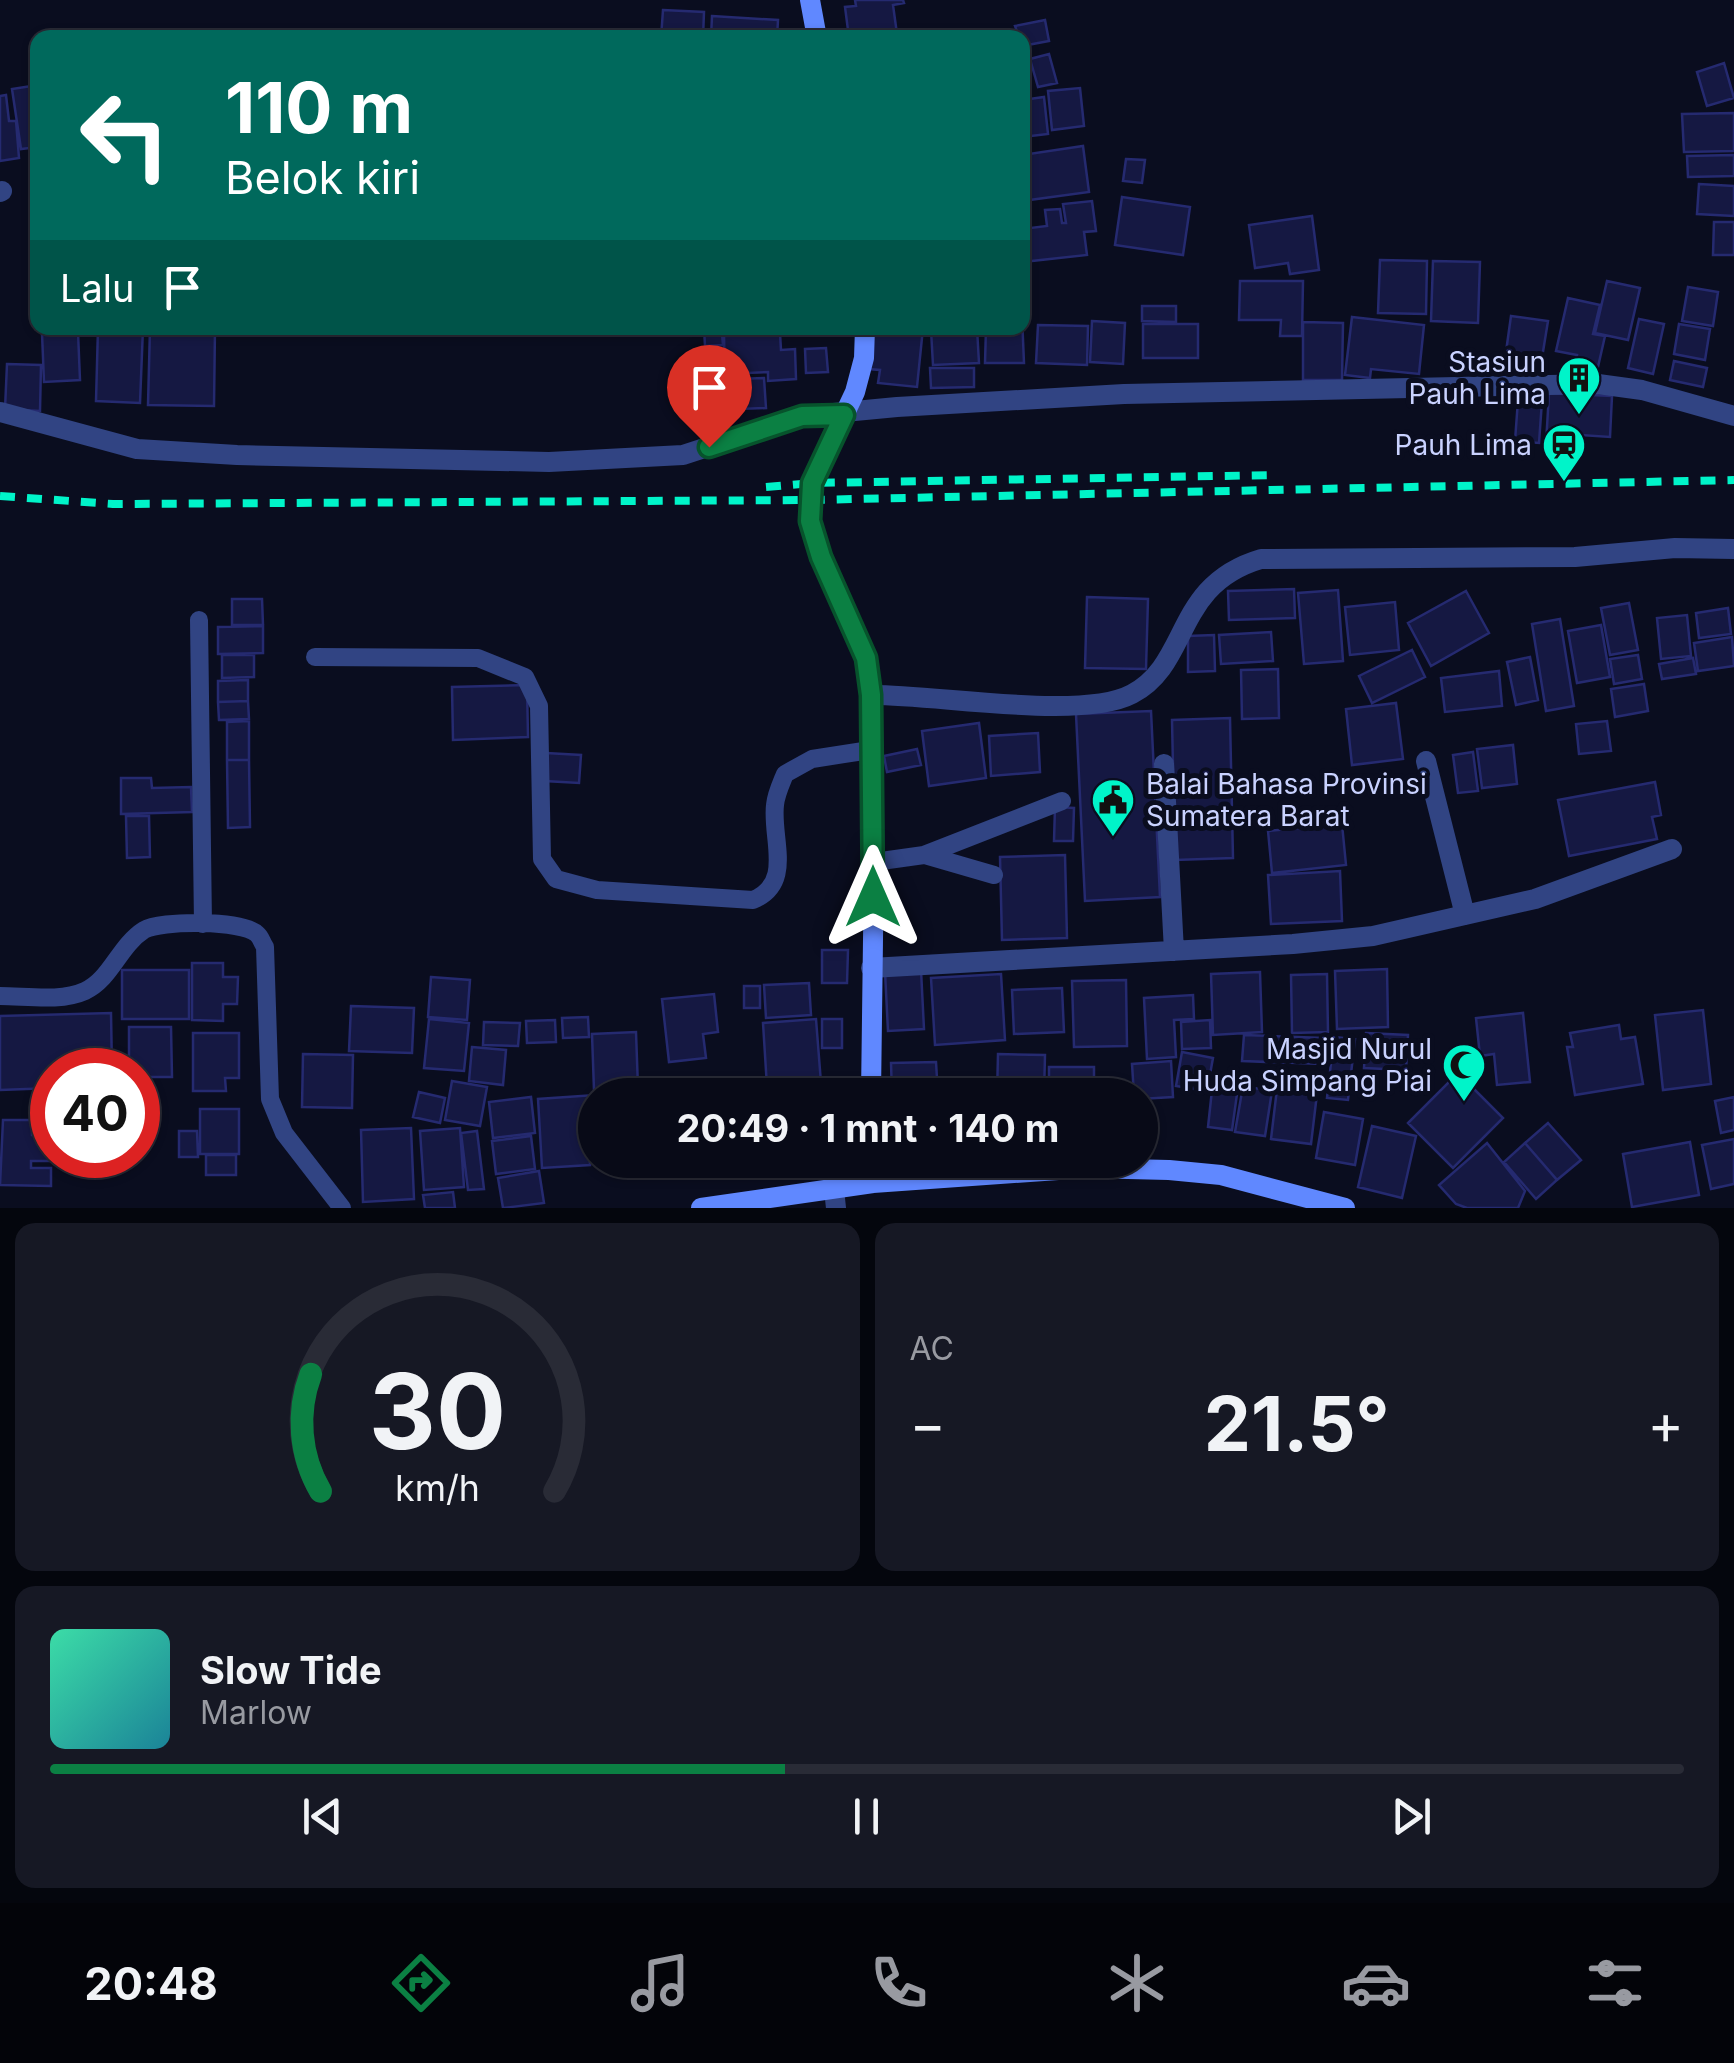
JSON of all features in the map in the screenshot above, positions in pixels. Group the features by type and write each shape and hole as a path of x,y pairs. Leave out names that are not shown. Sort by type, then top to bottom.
{"street":[{"path":"810,0 816,30"},
{"path":"865,335 864,358 855,392 812,483 810,521 821,557 866,658 871,695 871,1078"},
{"path":"0,412 137,449 549,462 683,455 802,416 1124,394 1319,392 1548,382 1642,390 1734,416"},
{"path":"871,695 916,694 992,704 1117,700 1150,682 1216,579 1261,559 1575,556 1676,548 1734,549"},
{"path":"1426,762 1465,915"},
{"path":"1164,764 1174,952"},
{"path":"872,968 1174,952 1372,936 1535,899 1672,849"},
{"path":"701,1208 835,1198 873,1183 1087,1168 1221,1175 1345,1208"},
{"path":"873,1178 873,1183"}],"lane":[{"path":"199,620 203,924"},
{"path":"315,658 478,658 524,677 538,706 542,860 556,880 597,890 753,900 764,895 777,878 774,808 786,774 812,759 870,750"},
{"path":"874,862 924,855 1062,800"},
{"path":"924,855 994,875"},
{"path":"0,996 64,996 82,992 98,984 130,942 146,929 164,923 242,927 257,933 265,947 274,1118 342,1208"}],"building":[{"path":"855,0 904,3 893,5 896,30 848,30 845,7 856,6"},
{"path":"663,10 704,12 703,30 662,30"},
{"path":"712,16 778,20 777,30 711,30"},
{"path":"1045,20 1049,41 1030,45 1030,30 1016,30 1015,26"},
{"path":"1049,54 1057,83 1038,87 1030,59"},
{"path":"1724,63 1734,98 1707,106 1697,72"},
{"path":"30,86 30,148 21,149 12,89"},
{"path":"1080,88 1084,126 1052,130 1048,91"},
{"path":"6,95 9,121 16,121 19,158 0,161 0,96"},
{"path":"1044,97 1048,134 1030,136 1030,99"},
{"path":"1734,113 1734,151 1684,152 1682,114"},
{"path":"1083,146 1089,192 1030,200 1030,154"},
{"path":"1734,155 1734,176 1688,177 1687,156"},
{"path":"1126,159 1145,160 1142,183 1123,181"},
{"path":"1699,184 1734,186 1734,216 1697,214"},
{"path":"1122,197 1190,207 1183,255 1115,245"},
{"path":"1092,201 1096,231 1084,232 1087,255 1030,261 1030,228 1047,226 1045,210 1060,209 1062,223 1066,223 1063,204"},
{"path":"1312,216 1319,270 1290,274 1288,263 1255,268 1249,225"},
{"path":"1714,222 1734,222 1734,255 1713,255"},
{"path":"1380,260 1427,261 1426,314 1378,313"},
{"path":"1433,261 1480,262 1478,323 1431,321"},
{"path":"1240,281 1303,281 1302,336 1280,336 1281,320 1239,320"},
{"path":"1607,281 1640,288 1628,340 1595,333"},
{"path":"1688,287 1718,292 1713,326 1682,321"},
{"path":"1568,298 1600,305 1593,334 1605,336 1595,380 1572,375 1577,355 1556,351"},
{"path":"1142,306 1176,306 1176,322 1142,321"},
{"path":"1511,316 1548,321 1541,364 1505,359"},
{"path":"1352,317 1424,325 1419,374 1371,369 1370,378 1345,375"},
{"path":"1639,319 1664,324 1653,374 1628,368"},
{"path":"1092,321 1125,323 1123,364 1090,362"},
{"path":"1303,322 1343,323 1342,380 1303,380"},
{"path":"1143,324 1198,324 1198,358 1143,358"},
{"path":"1679,324 1710,329 1705,360 1674,354"},
{"path":"1038,325 1088,326 1087,365 1036,363"},
{"path":"42,335 78,335 80,380 44,382"},
{"path":"98,335 143,335 140,403 96,401"},
{"path":"150,335 215,335 214,406 148,405"},
{"path":"704,335 722,335 723,345 705,346"},
{"path":"780,335 781,350 795,349 796,379 768,381 768,372 725,374 724,336"},
{"path":"871,335 922,335 917,387 878,383 880,370 868,369"},
{"path":"931,335 977,335 979,363 933,365"},
{"path":"986,335 1023,335 1024,363 985,363"},
{"path":"826,348 828,372 806,373 805,349"},
{"path":"720,351 721,379 692,381 690,352"},
{"path":"1674,361 1707,368 1703,387 1670,380"},
{"path":"7,364 41,365 40,411 5,409"},
{"path":"930,368 974,368 974,387 931,388"},
{"path":"764,378 766,408 713,410 711,380"},
{"name":"Stasiun Pauh Lima","path":"1549,393 1612,396 1610,437 1581,435 1580,445 1546,444"},
{"path":"1518,400 1542,401 1539,443 1515,441"},
{"path":"1294,589 1295,618 1229,620 1228,591"},
{"path":"1338,590 1343,661 1304,664 1298,593"},
{"path":"1466,591 1489,633 1431,666 1408,623"},
{"path":"1087,597 1148,599 1146,669 1085,668"},
{"path":"232,599 262,599 263,625 232,625"},
{"path":"1395,602 1399,650 1350,655 1345,607"},
{"path":"1629,603 1638,650 1610,655 1601,608"},
{"path":"1728,608 1731,634 1699,638 1696,613"},
{"path":"1687,615 1691,656 1661,659 1657,618"},
{"path":"1560,619 1574,706 1546,711 1532,624"},
{"path":"1601,625 1610,677 1577,683 1568,631"},
{"path":"263,626 263,653 218,654 218,627"},
{"path":"1271,632 1273,661 1221,664 1219,635"},
{"path":"1214,635 1215,671 1188,672 1188,636"},
{"path":"1732,637 1734,666 1698,671 1694,643"},
{"path":"1412,650 1425,677 1372,703 1359,676"},
{"path":"222,655 254,655 254,677 222,678"},
{"path":"1638,655 1642,679 1614,684 1610,659"},
{"path":"1530,657 1538,700 1516,705 1507,662"},
{"path":"1693,658 1696,674 1662,679 1659,664"},
{"path":"1278,669 1279,718 1242,719 1241,670"},
{"path":"1499,671 1502,706 1445,712 1441,678"},
{"path":"248,680 248,701 218,702 218,681"},
{"path":"1644,684 1648,711 1615,717 1611,689"},
{"path":"527,685 528,737 453,740 452,687"},
{"path":"248,701 249,719 219,720 218,702"},
{"path":"1396,703 1403,759 1352,765 1346,709"},
{"path":"1151,711 1160,897 1085,901 1076,714"},
{"path":"1230,718 1233,858 1175,860 1172,720"},
{"path":"249,721 249,760 227,760 227,722"},
{"path":"1607,721 1611,751 1579,754 1576,724"},
{"path":"979,723 986,778 929,786 922,731"},
{"path":"1038,733 1040,772 991,776 989,736"},
{"path":"1513,745 1517,784 1482,788 1477,749"},
{"path":"917,749 921,765 887,772 884,756"},
{"path":"1473,752 1478,791 1458,793 1453,755"},
{"path":"546,753 581,755 579,783 545,781"},
{"path":"227,760 249,760 250,827 228,828"},
{"path":"121,778 151,778 152,788 191,787 192,812 121,814"},
{"path":"1655,782 1661,815 1652,817 1657,839 1569,856 1558,800"},
{"path":"1055,807 1074,808 1073,841 1054,841"},
{"path":"126,816 149,816 150,857 127,858"},
{"path":"1342,824 1346,865 1272,873 1268,831"},
{"path":"1065,855 1067,938 1002,940 1000,857"},
{"path":"1340,871 1342,921 1271,924 1268,875"},
{"path":"822,950 848,950 847,983 822,983"},
{"path":"192,963 223,963 223,977 238,977 237,1004 223,1004 223,1021 192,1020"},
{"path":"1387,969 1388,1027 1337,1029 1335,971"},
{"path":"122,970 189,970 189,1019 122,1019"},
{"path":"921,970 924,1029 888,1031 885,972"},
{"path":"1260,972 1262,1032 1213,1035 1211,974"},
{"path":"1001,974 1005,1040 935,1045 931,978"},
{"path":"1327,974 1328,1032 1292,1033 1291,975"},
{"path":"431,977 470,980 467,1020 428,1017"},
{"path":"1126,980 1127,1046 1074,1047 1072,981"},
{"path":"809,983 811,1015 766,1018 764,985"},
{"path":"744,986 760,986 760,1008 744,1008"},
{"path":"1062,988 1064,1032 1014,1034 1012,990"},
{"path":"714,994 718,1032 703,1034 706,1058 669,1062 662,999"},
{"path":"1193,995 1194,1019 1174,1020 1176,1057 1147,1059 1144,998"},
{"path":"351,1006 414,1008 412,1053 349,1051"},
{"path":"1703,1010 1711,1084 1663,1090 1655,1015"},
{"path":"111,1013 112,1048 30,1048 30,1089 0,1090 0,1016"},
{"path":"1523,1013 1530,1082 1497,1085 1494,1054 1480,1056 1476,1018"},
{"path":"588,1017 589,1037 563,1038 562,1018"},
{"path":"429,1019 469,1023 464,1071 424,1068"},
{"path":"816,1019 821,1078 766,1078 763,1023"},
{"path":"822,1019 842,1019 842,1048 822,1048"},
{"path":"555,1020 556,1042 527,1043 526,1021"},
{"path":"1210,1020 1211,1048 1182,1049 1181,1022"},
{"path":"484,1022 520,1023 518,1046 483,1045"},
{"path":"1619,1025 1621,1039 1635,1037 1643,1084 1575,1095 1567,1047 1573,1047 1570,1033"},
{"path":"129,1027 171,1027 172,1077 160,1077 160,1048 129,1048"},
{"path":"636,1032 638,1078 594,1078 592,1034"},
{"path":"193,1033 239,1033 239,1078 225,1078 226,1091 193,1091"},
{"path":"1366,1033 1408,1035 1406,1070 1364,1068"},
{"path":"1244,1035 1323,1038 1322,1064 1242,1061"},
{"path":"1334,1037 1355,1039 1348,1100 1327,1098"},
{"path":"472,1047 506,1050 503,1085 469,1081"},
{"path":"1182,1052 1213,1058 1207,1091 1176,1086"},
{"path":"303,1054 353,1055 352,1108 302,1107"},
{"path":"998,1054 1045,1055 1044,1078 997,1078"},
{"path":"1171,1061 1173,1097 1158,1098 1158,1078 1133,1078 1132,1064"},
{"path":"936,1062 937,1078 891,1078 891,1063"},
{"path":"1049,1067 1094,1067 1094,1078 1049,1078"},
{"path":"1279,1072 1319,1077 1311,1144 1271,1139"},
{"path":"1458,1073 1503,1118 1453,1168 1408,1123"},
{"path":"452,1081 487,1087 480,1126 445,1120"},
{"path":"1243,1086 1272,1091 1265,1136 1235,1132"},
{"path":"1212,1090 1237,1094 1232,1130 1208,1127"},
{"path":"419,1092 445,1098 440,1123 413,1117"},
{"path":"578,1096 578,1166 542,1168 538,1099"},
{"path":"531,1097 535,1133 493,1138 489,1102"},
{"path":"1734,1097 1734,1130 1721,1133 1715,1101"},
{"path":"200,1109 239,1109 239,1154 200,1154"},
{"path":"1324,1112 1363,1119 1355,1165 1316,1158"},
{"path":"3,1120 30,1120 30,1178 51,1178 51,1186 0,1185"},
{"path":"1548,1123 1581,1160 1557,1180 1525,1143"},
{"path":"1372,1126 1416,1136 1402,1198 1358,1187"},
{"path":"411,1128 414,1199 363,1202 361,1130"},
{"path":"460,1128 464,1187 424,1190 420,1131"},
{"path":"179,1131 197,1131 198,1157 179,1157"},
{"path":"477,1131 484,1189 468,1190 461,1133"},
{"path":"531,1136 535,1169 496,1174 492,1141"},
{"path":"1734,1139 1734,1184 1711,1189 1702,1145"},
{"path":"1690,1142 1699,1195 1632,1207 1623,1154"},
{"path":"1487,1143 1525,1191 1518,1208 1467,1208 1456,1204 1439,1185"},
{"path":"1525,1143 1557,1180 1536,1199 1504,1162"},
{"path":"206,1155 236,1155 236,1175 206,1175"},
{"path":"539,1171 544,1203 503,1208 498,1178"},
{"path":"453,1192 455,1208 425,1208 423,1195"}],"railway":[{"path":"766,487 1276,475"},
{"path":"0,496 113,504 810,500 1734,480"}],"place":[{"name":"Stasiun Pauh Lima","path":"1579,416"},
{"name":"Pauh Lima","path":"1564,483"},
{"name":"Balai Bahasa Provinsi Sumatera Barat","path":"1113,838"},
{"name":"Masjid Nurul Huda Simpang Piai","path":"1464,1103"}],"route":[{"path":"709,447 802,416 844,415 812,483 810,521 821,557 866,658 871,695 873,897"}]}
